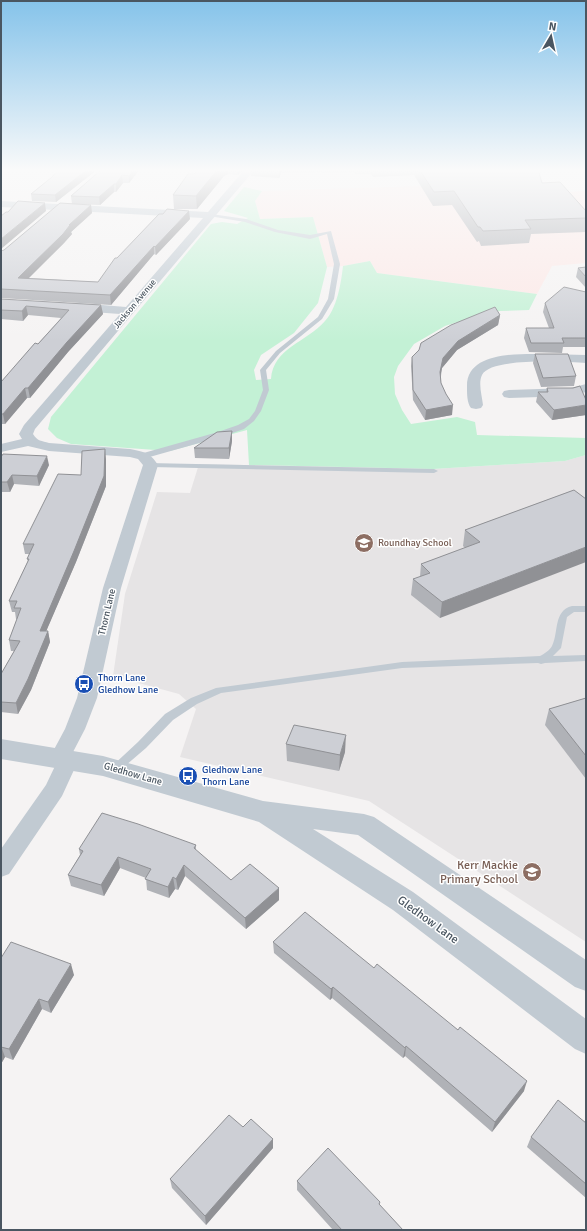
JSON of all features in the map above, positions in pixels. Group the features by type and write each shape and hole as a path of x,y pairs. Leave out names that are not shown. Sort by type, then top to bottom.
{"street":[{"name":"Jackson Avenue","path":"30,441 26,434 30,428 200,226"},
{"path":"69,307 129,311"},
{"path":"476,405 474,376 485,364 509,359 586,359"},
{"path":"509,394 565,393 586,388"},
{"path":"1,448 30,441 35,444 49,447 130,453 147,460"},
{"name":"Thorn Lane","path":"1,867 54,790 64,758 87,698 112,588 147,460"},
{"name":"Gledhow Lane","path":"1,749 64,758 114,769 263,812 364,825 586,977"},
{"name":"Gledhow Lane","path":"263,812 403,900 586,1038"}],"lane":[{"path":"147,460 241,427 252,420 258,411 266,390 263,370 278,352 320,318 331,299 337,264 329,232 310,237 277,231 263,226"},
{"path":"147,460 434,471"},
{"path":"541,661 556,648 563,616 572,609 586,608"},
{"path":"114,769 142,745 169,717 194,701 219,690 402,665 541,661 586,658"}],"shaded area":[{"path":"316,226 586,226 586,263 552,266 537,294 377,273 370,261 343,266 327,267"},
{"name":"Roundhay School","path":"586,455 586,942 369,801 180,757 196,709 179,694 113,676 125,594 157,492 190,493 199,464 433,469 565,461"}],"green space":[{"path":"209,226 316,226 327,267 318,303 294,333 261,355 254,370 256,380 271,379 273,368 284,353 318,328 329,316 338,295 343,266 370,261 377,273 537,294 529,310 500,311 470,318 445,326 414,344 398,366 394,377 395,394 402,410 411,424 457,417 475,422 477,435 586,438 586,455 565,461 433,469 249,465 247,430 170,451 71,444 57,438 48,429 51,417"}],"building":[{"path":"1,226 16,226 1,239"},
{"path":"32,226 69,226 18,278 98,282 115,258 117,258 147,226 174,226 155,247 154,246 110,295 1,289 1,251"},
{"path":"529,226 531,229 483,231 480,227 478,227"},
{"path":"586,267 586,277 578,268"},
{"path":"564,287 586,292 586,338 562,338 564,343 531,343 526,328 554,328 545,303"},
{"path":"1,299 101,305 28,388 25,388 3,414 1,414 1,382 35,343 38,344 69,310 26,306 22,311 1,310"},
{"path":"495,307 500,315 458,341 443,358 440,372 441,383 453,405 426,410 413,390 412,357 419,350 421,343 451,325"},
{"path":"535,354 568,354 576,376 543,378"},
{"path":"580,386 586,400 586,405 554,410 538,392 548,392 547,388 573,388"},
{"path":"232,431 229,448 194,448 217,432"},
{"path":"105,449 104,476 40,631 48,631 28,679 16,703 1,702 1,674 20,641 9,640 21,608 14,608 17,601 9,601 29,559 27,559 34,544 23,544 58,474 81,475 82,451"},
{"path":"3,454 47,456 37,476 12,475 7,482 1,482 1,457"},
{"path":"574,490 586,499 586,547 442,602 413,579 430,573 421,564 480,542 465,530"},
{"path":"586,698 586,756 549,709"},
{"path":"294,725 346,735 340,755 286,744"},
{"path":"102,813 196,845 194,848 231,880 250,864 279,888 245,918 184,865 176,879 173,877 168,887 145,879 151,869 118,857 101,885 68,875 83,851 79,849"},
{"path":"305,912 374,968 377,964 458,1030 460,1027 527,1081 495,1122 406,1046 405,1048 333,987 331,989 273,942"},
{"path":"11,942 71,964 48,1002 39,999 9,1049 1,1047 1,958"},
{"path":"558,1100 586,1123 586,1184 531,1137"},
{"path":"229,1115 243,1127 251,1119 273,1139 205,1216 170,1179"},
{"path":"328,1148 380,1202 379,1204 403,1230 342,1230 297,1181"}],"place":[{"name":"Roundhay School","path":"364,543"},
{"name":"Thorn Lane Gledhow Lane","path":"84,684"},
{"name":"Gledhow Lane Thorn Lane","path":"188,776"},
{"name":"Kerr Mackie Primary School","path":"532,872"}]}
